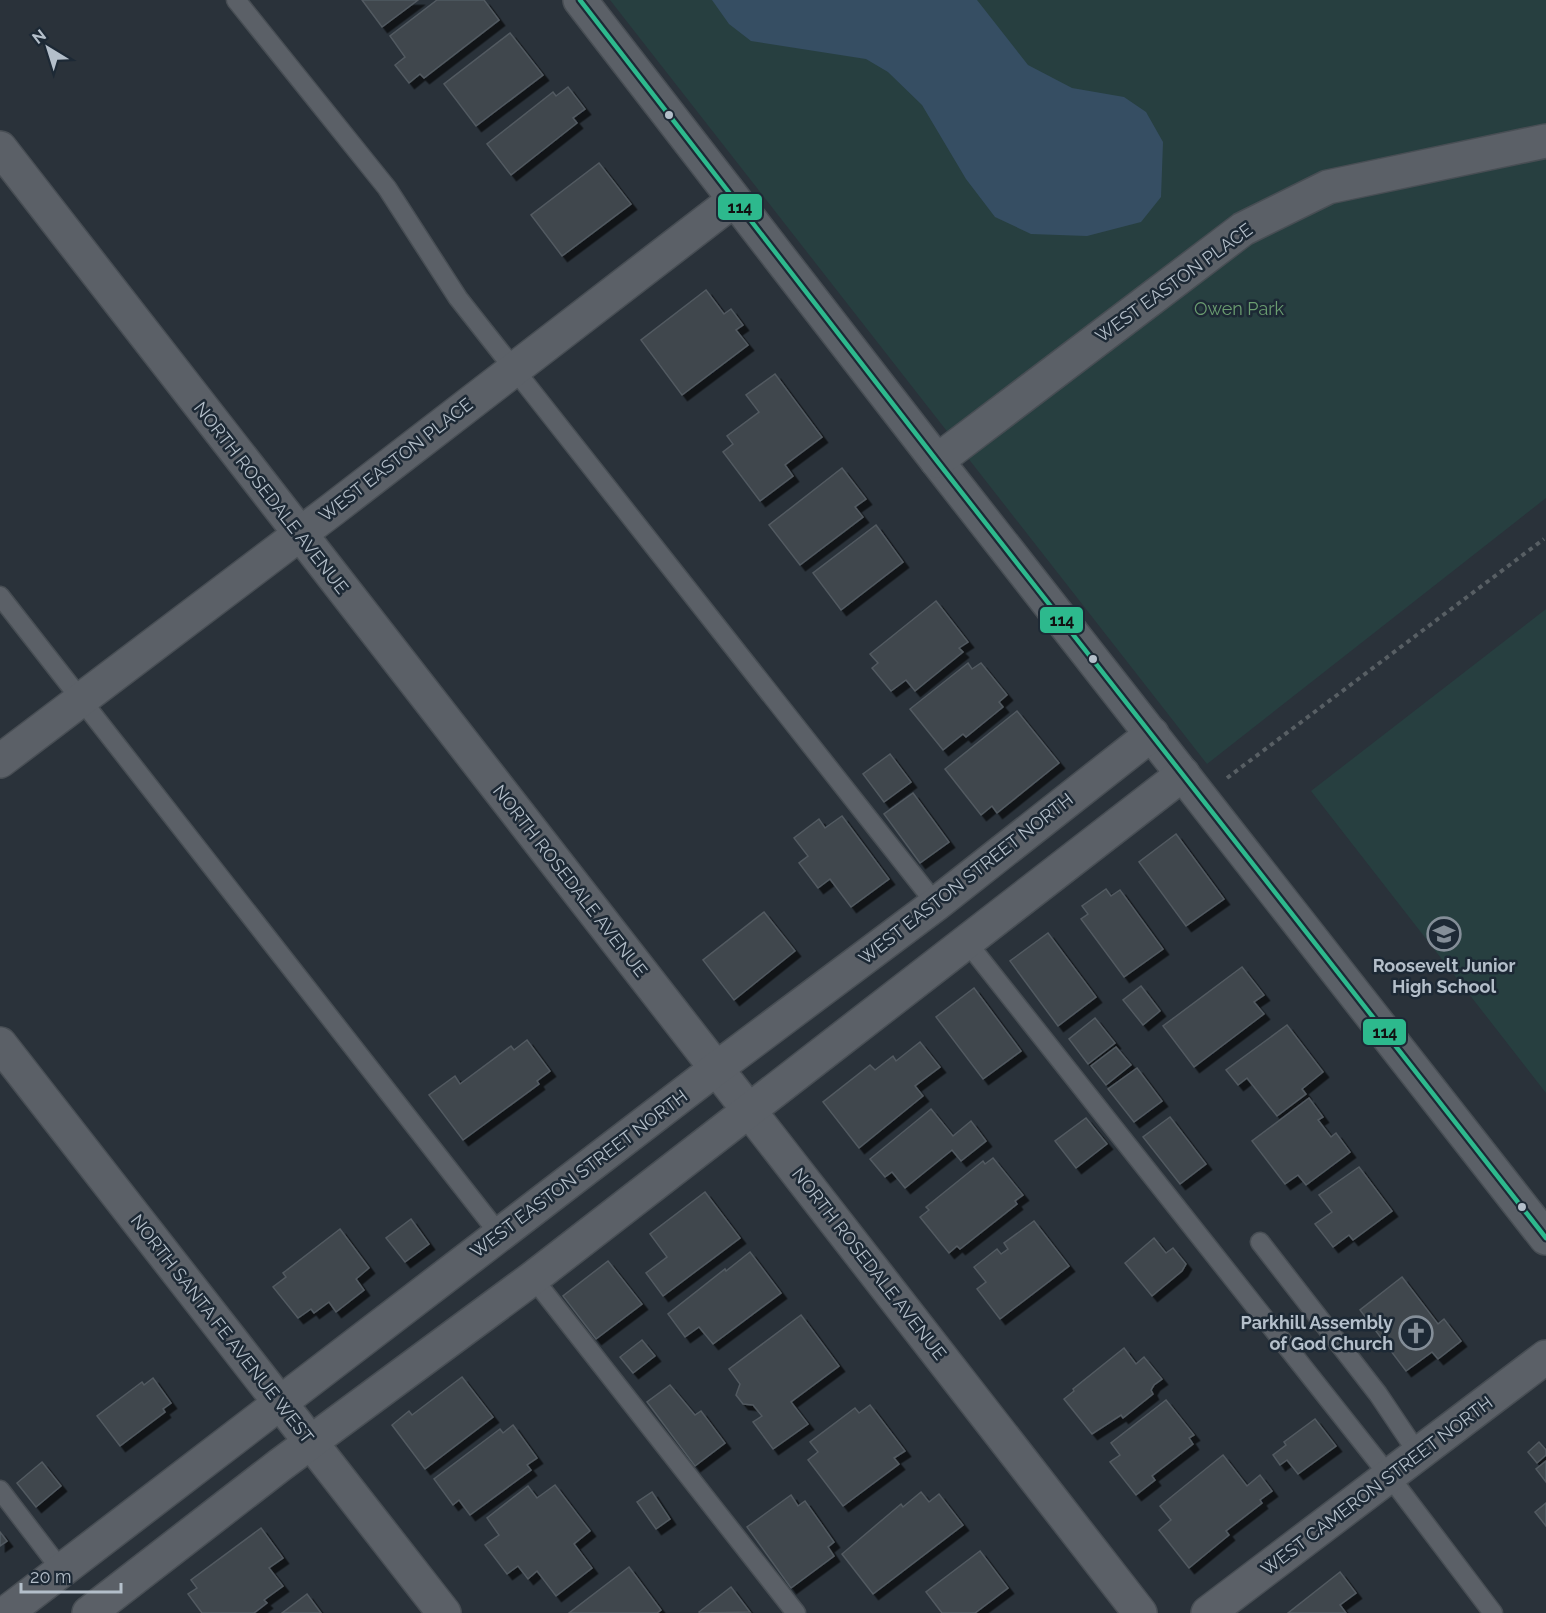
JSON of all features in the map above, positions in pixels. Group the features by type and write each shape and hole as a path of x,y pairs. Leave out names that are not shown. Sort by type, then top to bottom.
{"street":[{"path":"580,0 937,461 1546,1238"},
{"name":"WEST EASTON PLACE","path":"937,461 1243,230 1328,187 1546,141"},
{"name":"NORTH ROSEDALE AVENUE","path":"0,148 1140,1613"},
{"name":"WEST EASTON PLACE","path":"0,761 299,535 734,200"},
{"name":"WEST EASTON STREET NORTH","path":"6,1613 717,1068 936,904 1152,734"},
{"path":"91,1612 534,1278 1183,774"},
{"name":"NORTH SANTA FE AVENUE WEST","path":"0,1044 444,1613"},
{"name":"WEST CAMERON STREET NORTH","path":"1208,1613 1546,1358"}],"lane":[{"path":"236,0 387,188 458,298 936,904"},
{"path":"0,597 500,1234"},
{"path":"966,941 1390,1477 1493,1613"},
{"path":"1260,1242 1378,1394 1419,1455"},
{"path":"534,1278 796,1613"},
{"path":"0,1490 62,1571"}],"path":[{"path":"1220,784 1544,538"}],"green space":[{"name":"Owen Park","path":"610,0 1546,0 1546,498 1207,764"},
{"path":"1546,609 1546,1093 1311,791"}],"water":[{"path":"712,0 977,0 1028,65 1072,88 1124,97 1146,112 1163,142 1161,197 1141,222 1087,236 1031,234 995,217 966,179 922,105 888,72 866,59 751,41 729,24"}],"building":[{"path":"362,0 418,0 382,27"},
{"path":"437,0 484,0 499,20 424,78 420,74 409,83 395,65 405,57 390,36"},
{"path":"510,33 543,75 476,126 444,84"},
{"path":"568,87 585,109 573,118 577,123 511,175 487,144 553,92 556,96"},
{"path":"599,163 631,204 562,256 531,215"},
{"path":"706,290 724,314 731,309 743,325 736,330 748,345 682,395 641,340"},
{"path":"775,374 822,437 785,465 793,476 760,501 723,452 733,444 727,436 759,412 746,395"},
{"path":"842,468 866,499 855,507 863,517 800,565 769,525"},
{"path":"876,525 903,562 841,610 813,573"},
{"path":"936,601 968,642 959,648 963,652 915,691 906,680 891,691 872,668 878,663 870,654"},
{"path":"968,663 972,669 981,663 1007,695 999,702 1003,707 966,737 963,734 943,750 910,709"},
{"path":"1017,711 1059,763 997,813 992,806 981,815 945,769"},
{"path":"890,754 911,782 884,802 863,774"},
{"path":"913,793 949,842 920,863 884,814"},
{"path":"842,816 889,879 851,907 830,879 818,888 799,863 808,856 794,838 819,819 825,828"},
{"path":"1176,834 1224,899 1186,926 1139,862"},
{"path":"1106,889 1111,896 1120,890 1163,949 1124,977 1081,919 1088,914 1082,906"},
{"path":"764,912 795,951 734,1000 703,960"},
{"path":"1048,933 1096,997 1058,1026 1010,961"},
{"path":"1242,967 1264,995 1254,1002 1264,1014 1194,1067 1163,1026"},
{"path":"1141,986 1160,1011 1143,1025 1123,1000"},
{"path":"974,988 1021,1051 983,1079 936,1017"},
{"path":"1095,1018 1115,1043 1088,1064 1069,1039"},
{"path":"1287,1025 1323,1072 1302,1089 1306,1094 1277,1116 1247,1078 1238,1085 1226,1070"},
{"path":"527,1040 550,1071 537,1081 539,1084 463,1140 429,1095 455,1076 460,1084 511,1046 514,1050"},
{"path":"920,1042 940,1067 915,1086 923,1096 859,1148 823,1102 870,1065 875,1070 893,1056 896,1061"},
{"path":"1116,1047 1131,1065 1106,1085 1091,1066"},
{"path":"1137,1068 1162,1101 1134,1122 1108,1089"},
{"path":"1309,1098 1323,1117 1318,1120 1331,1137 1336,1133 1350,1152 1306,1185 1298,1175 1285,1184 1252,1141"},
{"path":"931,1109 953,1136 971,1121 986,1141 961,1161 952,1150 905,1188 892,1172 885,1177 870,1159"},
{"path":"1170,1117 1206,1164 1180,1184 1143,1137"},
{"path":"1086,1118 1107,1144 1076,1168 1055,1141"},
{"path":"993,1158 1023,1195 1015,1201 1017,1204 960,1249 957,1246 949,1253 920,1217 929,1210 926,1207 983,1161 985,1164"},
{"path":"1359,1167 1392,1211 1353,1240 1349,1235 1333,1247 1315,1224 1332,1212 1319,1195"},
{"path":"705,1192 740,1238 663,1296 646,1273 667,1257 650,1234"},
{"path":"411,1219 429,1244 405,1262 386,1238"},
{"path":"1034,1221 1069,1266 1000,1319 977,1289 986,1282 974,1267 997,1249 1001,1254 1008,1249 1004,1243"},
{"path":"340,1229 369,1268 356,1279 364,1290 336,1312 329,1302 314,1313 311,1309 298,1318 273,1287 286,1277 283,1273"},
{"path":"1154,1238 1166,1253 1173,1248 1186,1264 1182,1271 1152,1296 1125,1263"},
{"path":"750,1252 781,1293 713,1344 699,1327 685,1337 668,1314"},
{"path":"608,1261 642,1304 596,1339 563,1296"},
{"name":"Parkhill Assembly of God Church","path":"1402,1277 1438,1324 1444,1319 1461,1341 1438,1359 1432,1352 1406,1371 1360,1310"},
{"path":"801,1315 839,1366 791,1402 808,1424 773,1449 753,1422 762,1416 753,1405 743,1404 736,1395 740,1384 729,1369"},
{"path":"642,1340 655,1356 633,1373 620,1357"},
{"path":"1124,1348 1136,1364 1144,1357 1162,1379 1151,1390 1153,1394 1123,1418 1121,1415 1092,1434 1064,1399"},
{"path":"462,1377 493,1417 425,1469 392,1425 409,1411 412,1415"},
{"path":"153,1378 171,1403 163,1409 165,1412 120,1446 97,1416 142,1382 144,1385"},
{"path":"670,1385 695,1415 701,1411 725,1443 695,1466 647,1402"},
{"path":"1166,1400 1194,1435 1189,1438 1193,1444 1152,1476 1155,1480 1136,1495 1110,1462 1120,1455 1111,1443"},
{"path":"870,1405 905,1451 894,1458 899,1464 843,1506 808,1460 818,1452 810,1442 855,1408 859,1413"},
{"path":"1315,1419 1336,1446 1298,1474 1287,1460 1280,1465 1273,1455 1286,1445 1284,1442"},
{"path":"513,1425 537,1458 527,1465 531,1470 470,1515 459,1500 453,1505 434,1479 500,1429 503,1433"},
{"path":"1539,1442 1546,1450 1546,1455 1537,1463 1528,1452"},
{"path":"1223,1455 1247,1486 1260,1475 1272,1491 1260,1500 1262,1503 1226,1531 1229,1535 1189,1568 1159,1530 1171,1520 1160,1506"},
{"path":"1546,1461 1546,1482 1536,1469"},
{"path":"42,1462 61,1486 36,1507 17,1483"},
{"path":"555,1485 590,1531 574,1544 592,1568 556,1596 537,1571 528,1579 518,1566 507,1574 485,1545 499,1535 487,1518 528,1486 537,1498"},
{"path":"652,1492 670,1519 656,1529 637,1502"},
{"path":"921,1492 929,1502 939,1494 963,1525 873,1594 842,1554 901,1504 903,1507"},
{"path":"791,1495 798,1506 805,1501 834,1542 828,1547 834,1556 791,1588 747,1527"},
{"path":"1546,1503 1546,1526 1535,1512"},
{"path":"261,1528 283,1558 269,1568 283,1586 264,1600 267,1603 254,1613 202,1613 188,1594 197,1588 191,1580"},
{"path":"0,1532 7,1541 0,1546"},
{"path":"980,1551 1008,1588 975,1613 942,1613 926,1592"},
{"path":"629,1567 661,1610 657,1613 569,1613"},
{"path":"1340,1572 1356,1593 1340,1605 1346,1613 1288,1613"},
{"path":"731,1587 750,1612 699,1612"},
{"path":"307,1594 321,1613 282,1613"}],"transit line":[{"name":"114","path":"580,0 937,461 1546,1238"}],"place":[{"name":"Roosevelt Junior High School","path":"1444,934"},
{"name":"Parkhill Assembly of God Church","path":"1416,1333"}]}
